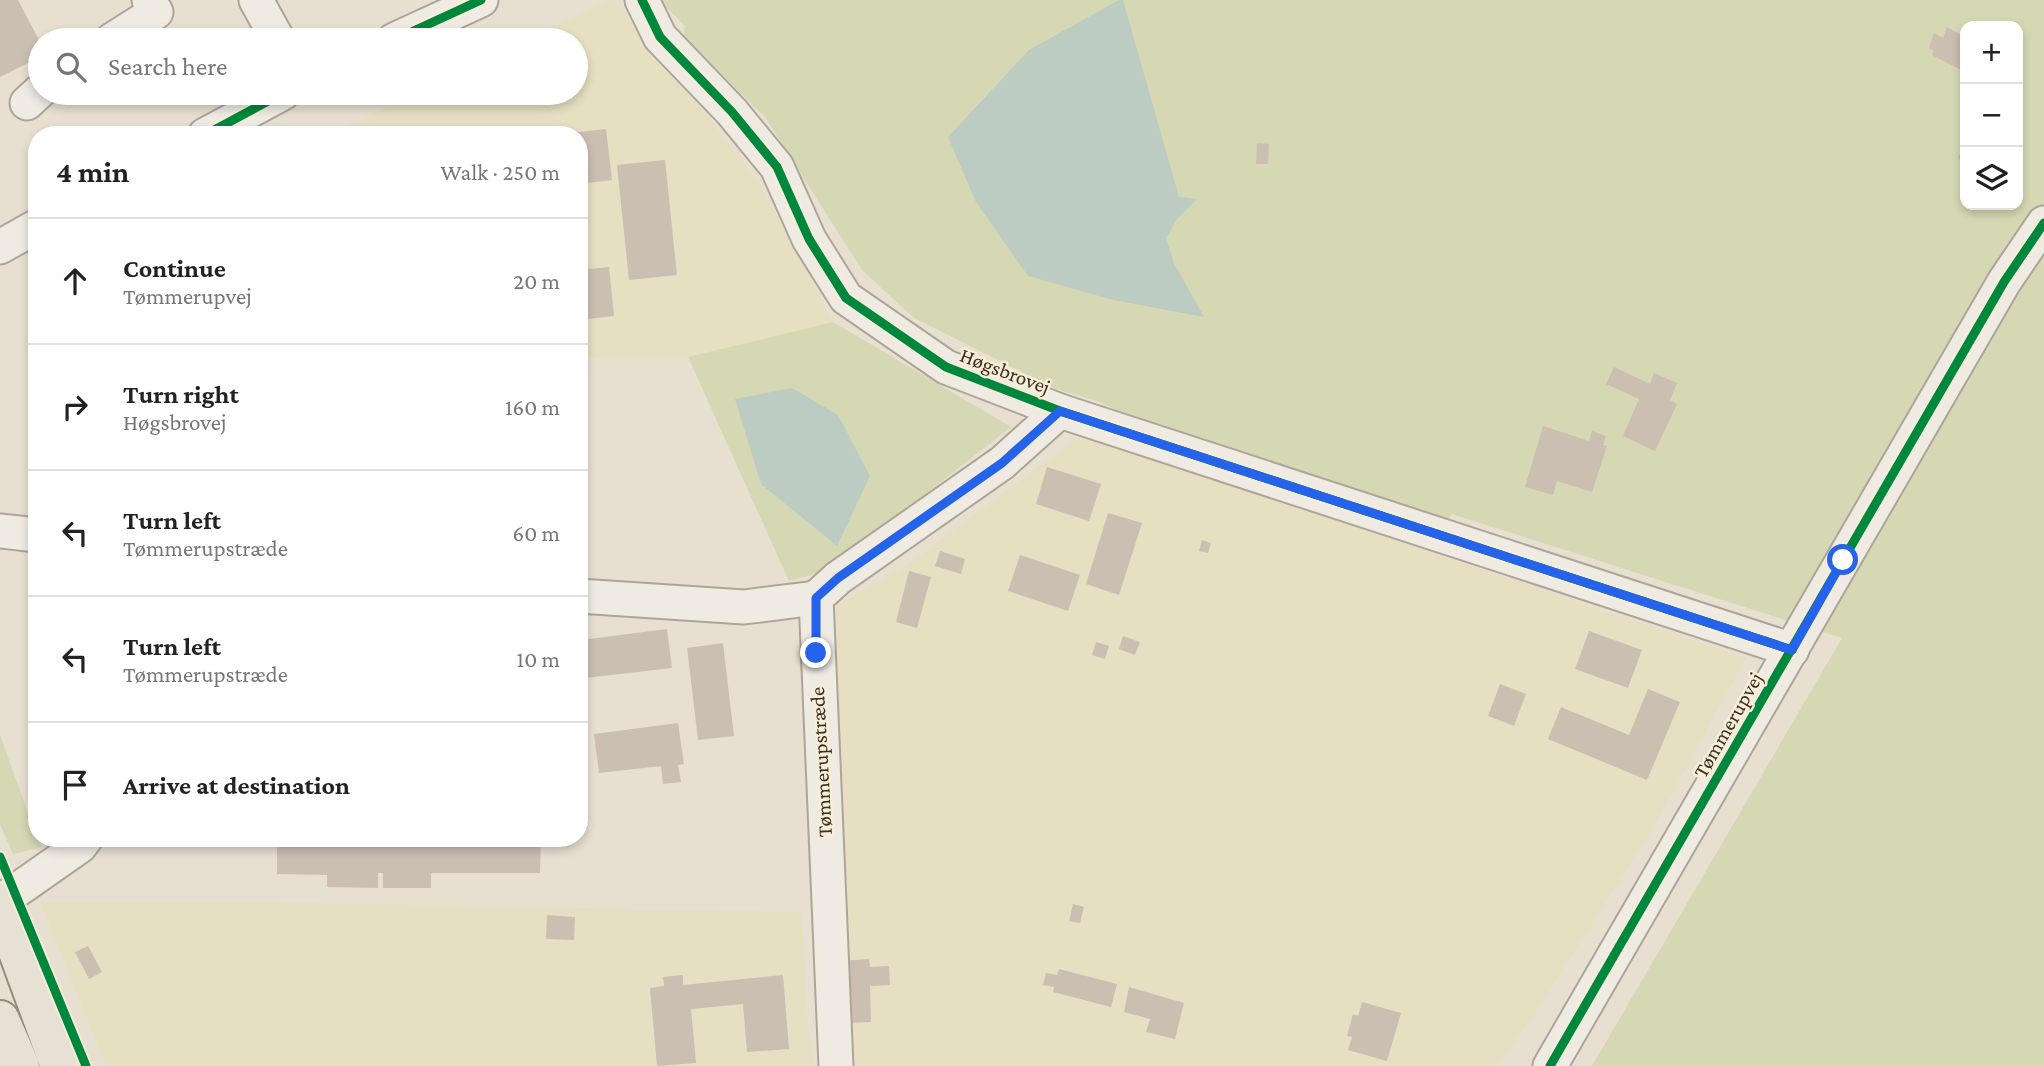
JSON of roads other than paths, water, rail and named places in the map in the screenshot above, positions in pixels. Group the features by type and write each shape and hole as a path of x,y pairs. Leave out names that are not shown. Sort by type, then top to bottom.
{"main road":[{"path":"0,902 60,1066"},
{"path":"0,1020 20,1066"}],"street":[{"path":"131,28 156,12 149,0"},
{"path":"256,0 271,28"},
{"path":"420,28 481,0"},
{"name":"Høgsbrovej","path":"642,0 660,37 732,112 777,167 809,239 846,298 946,367 1060,411 1792,650"},
{"path":"222,126 261,105"},
{"name":"Tømmerupvej","path":"1550,1066 2004,282 2044,223"},
{"path":"0,247 28,231"},
{"path":"588,597 744,607 816,598 838,578 1002,463 1060,411"},
{"path":"0,531 28,534"},
{"name":"Tømmerupstræde","path":"816,598 836,1066"},
{"path":"0,902 79,847"}]}
